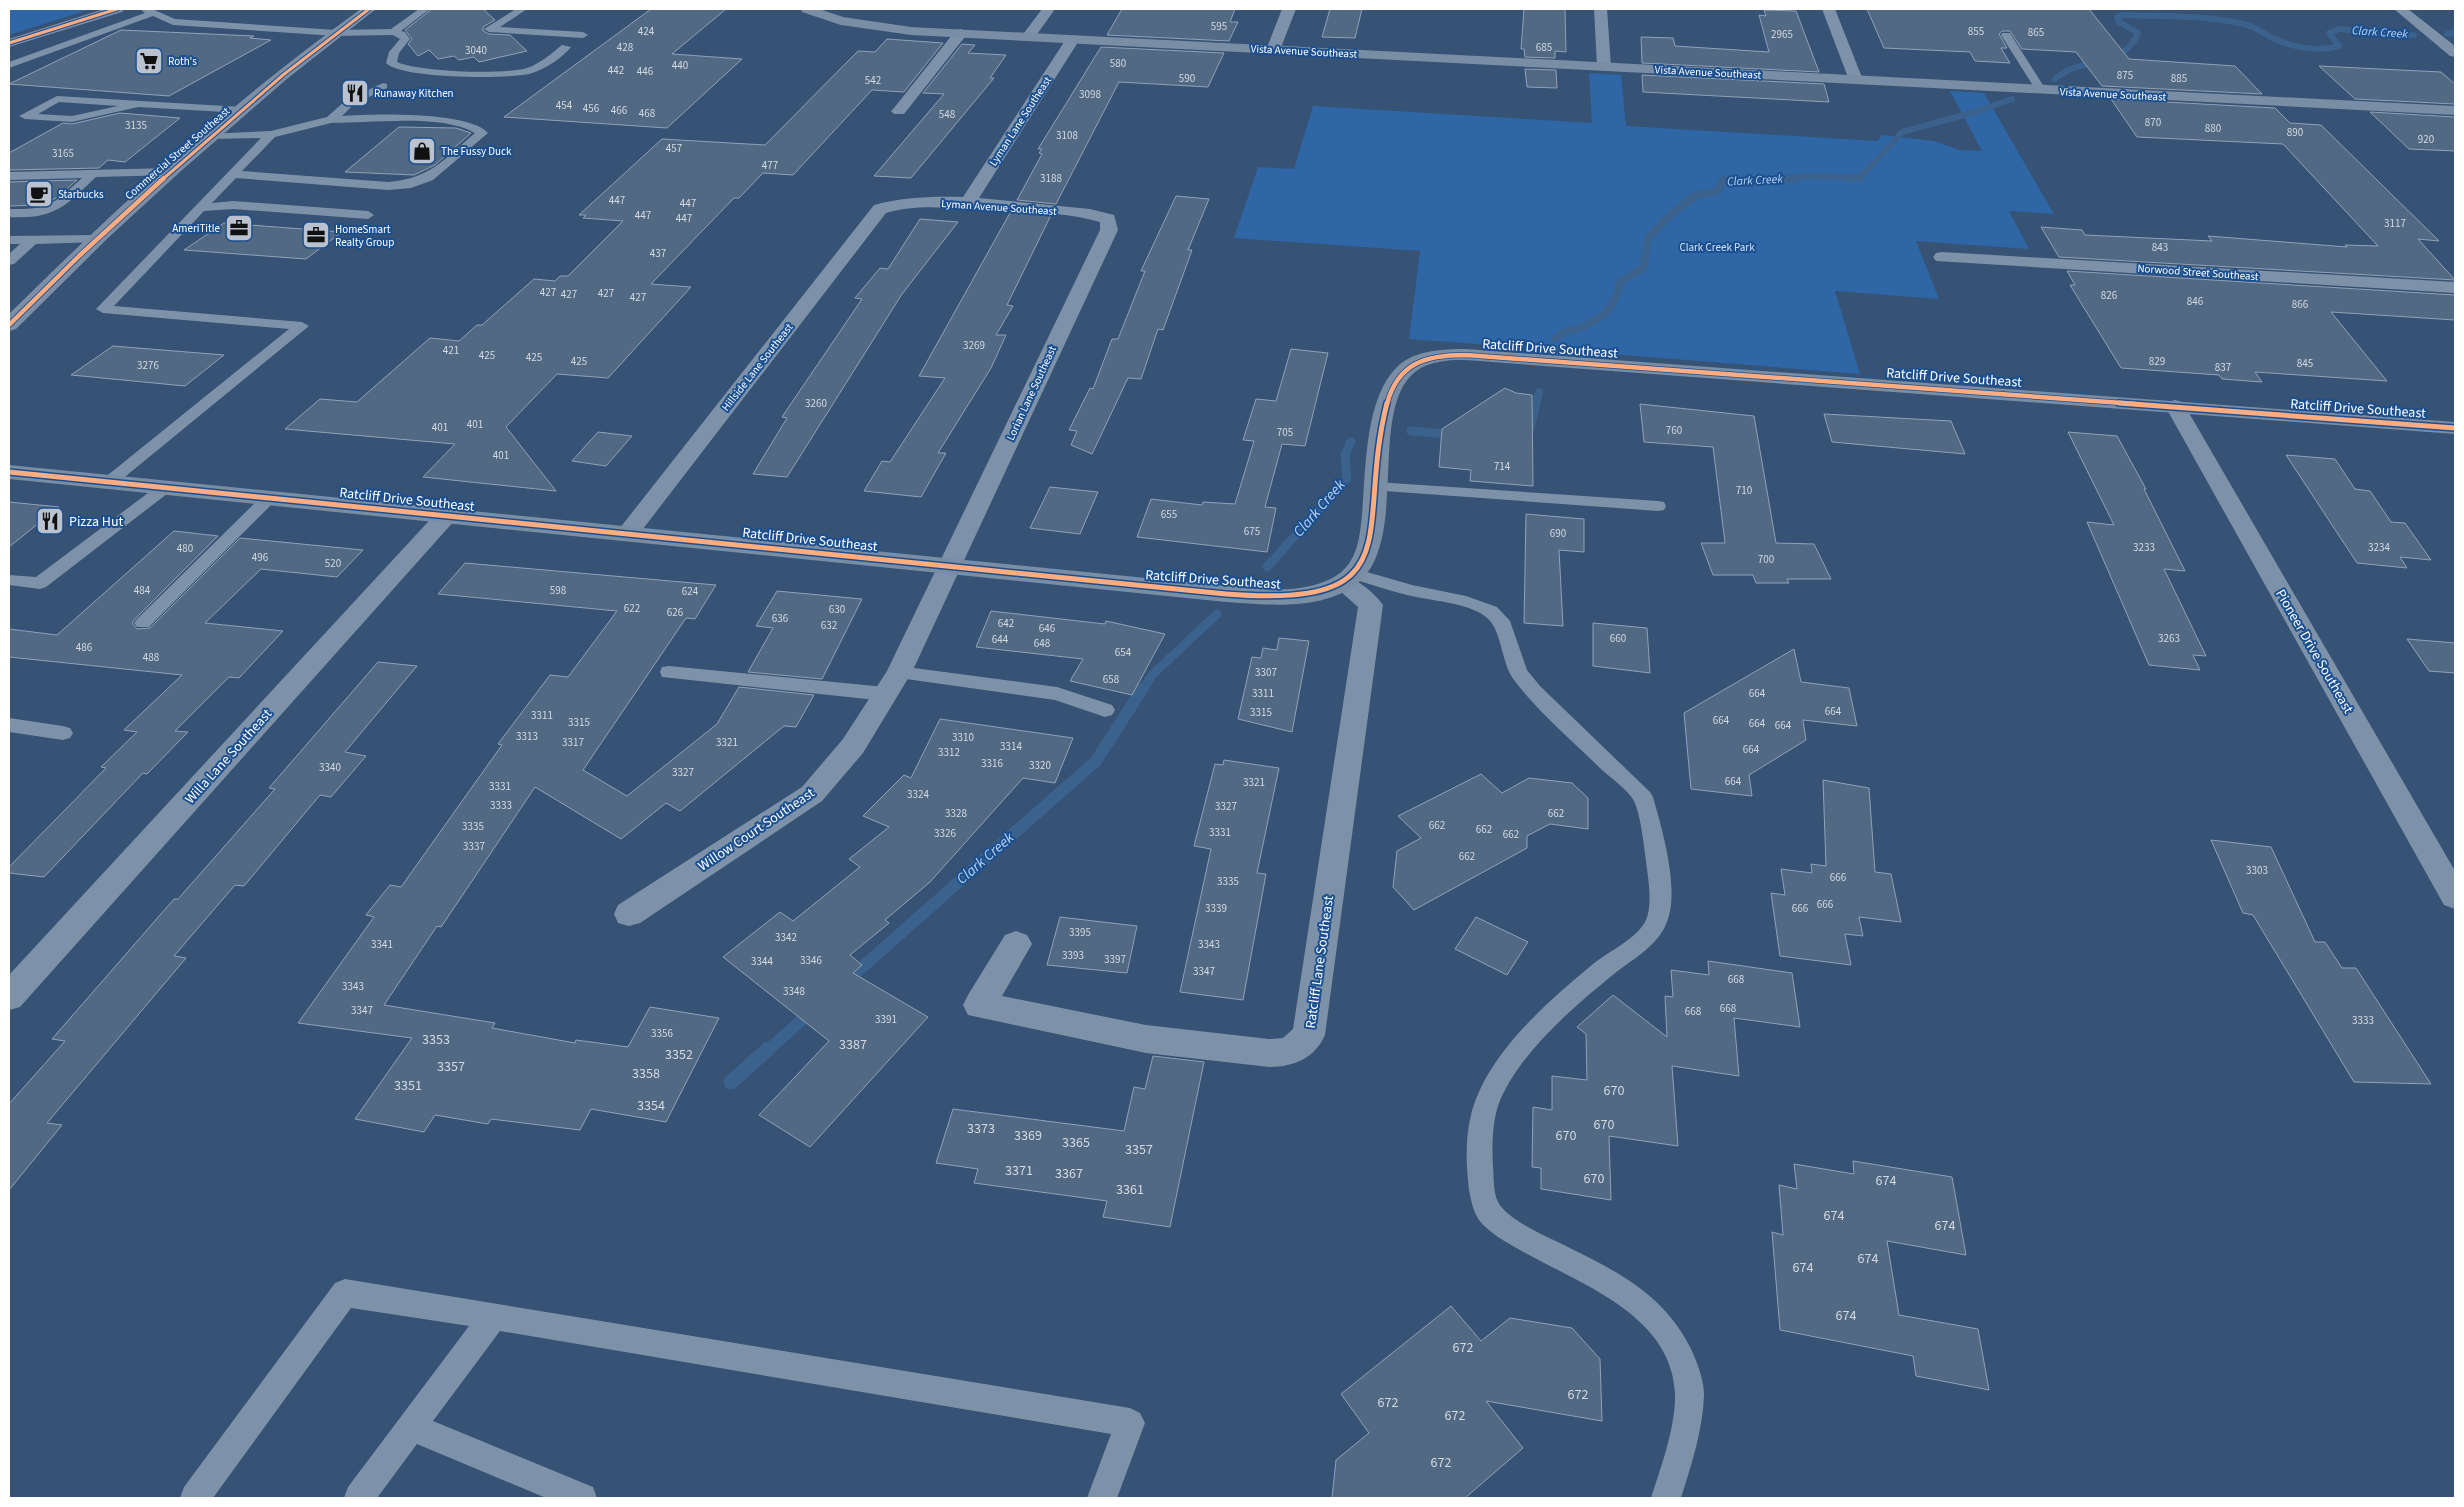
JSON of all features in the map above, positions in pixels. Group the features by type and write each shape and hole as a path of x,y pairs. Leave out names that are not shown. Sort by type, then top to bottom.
{"main road":[{"path":"9,43 117,9"},
{"name":"Commercial Street Southeast","path":"9,325 96,239 211,136 336,33 369,9"}],"street":[{"name":"Vista Avenue Southeast","path":"806,9 841,21 875,27 961,33 2455,111"},
{"path":"1028,36 1048,9"},
{"path":"1273,50 1290,9"},
{"path":"1600,9 1604,66"},
{"path":"1828,9 1856,80"},
{"path":"2400,9 2455,53"},
{"path":"899,111 961,33"},
{"name":"Lyman Lane Southeast","path":"967,204 1073,39"},
{"name":"Lyman Avenue Southeast","path":"890,204 912,202 967,204 1090,214 1108,220"},
{"name":"Hillside Lane Southeast","path":"628,533 874,216 880,209 890,204"},
{"name":"Lorian Lane Southeast","path":"949,566 1109,230 1108,220"},
{"name":"Norwood Street Southeast","path":"1942,257 2455,288"},
{"name":"Ratcliff Drive Southeast","path":"9,472 1226,594 1282,598 1317,593 1348,578 1365,561 1372,536 1384,415 1388,393 1394,382 1406,369 1440,357 1495,356 2455,428"},
{"name":"Pioneer Drive Southeast","path":"2175,406 2455,896"},
{"name":"Willa Lane Southeast","path":"9,997 447,515"},
{"name":"Willow Court Southeast","path":"629,914 812,794 853,746 892,683 949,566"},
{"name":"Ratcliff Lane Southeast","path":"1016,944 979,1005 1146,1039 1269,1053 1286,1053 1296,1048 1309,1035 1371,605 1348,578"}],"lane":[{"path":"393,32 425,9"},
{"path":"522,9 489,29 583,34"},
{"path":"9,65 149,11 173,22 336,33 393,32 402,34 405,39 394,52 391,63 401,68 414,70 485,74 526,72 541,66 566,47"},
{"path":"2006,35 2041,90"},
{"path":"331,120 349,102 383,86"},
{"path":"137,104 105,113 72,119 25,116 57,99 242,110"},
{"path":"211,136 271,134 331,120 366,118 429,120 476,127 482,133 429,178 411,184 388,186 233,174"},
{"path":"108,482 302,326 103,308 271,134"},
{"path":"9,176 170,172"},
{"path":"9,213 35,214 57,208 93,174"},
{"path":"202,207 233,205 368,215"},
{"path":"9,240 96,239"},
{"path":"9,261 32,240"},
{"path":"1377,487 1658,506"},
{"path":"9,580 40,582 166,488"},
{"path":"143,623 269,498"},
{"path":"1348,578 1460,600 1491,611 1501,621 1518,672 1533,691 1643,798 1649,818 1659,891 1657,919 1648,934 1576,991 1538,1030 1507,1067 1486,1105 1480,1133 1481,1176 1487,1209 1511,1231 1614,1284 1652,1313 1678,1351 1689,1392 1683,1445 1666,1498"},
{"path":"669,672 892,683 1057,694 1105,710"},
{"path":"9,725 63,733"},
{"path":"195,1498 345,1292 1130,1423 1102,1498"},
{"path":"359,1498 494,1316"},
{"path":"412,1427 582,1498"}],"green space":[{"path":"9,9 91,9 9,35"},
{"name":"Clark Creek Park","path":"1589,73 1621,75 1626,126 1877,141 1882,135 1934,141 1959,150 1982,151 1950,91 1984,93 2054,214 2009,211 2029,249 1916,241 1939,299 1835,291 1860,374 1599,353 1593,358 1531,353 1532,348 1409,339 1420,251 1234,238 1258,167 1294,169 1313,106 1592,123"}],"building":[{"path":"432,9 483,9 495,20 483,27 483,31 489,34 510,35 527,51 479,62 474,57 459,60 454,56 438,59 429,50 418,56 408,44 412,39 405,30"},
{"path":"651,9 726,9 672,54 742,59 667,128 504,117"},
{"path":"1122,9 1235,9 1230,22 1238,22 1229,41 1107,35"},
{"path":"1330,9 1362,9 1355,38 1322,37"},
{"path":"1524,9 1565,9 1566,52 1555,51 1555,58 1525,57 1524,49 1521,49"},
{"path":"1867,9 2089,9 2129,59 2235,66 2262,94 2102,86 2076,52 2022,49 2010,31 2002,31 1999,34 2007,48 2001,48 2010,63 1975,61 1970,52 1884,48"},
{"path":"1764,10 1796,11 1819,72 1642,63 1641,37 1673,38 1675,46 1769,52 1759,15 1766,16"},
{"path":"121,30 254,36 250,38 271,40 169,96 9,84"},
{"path":"887,39 943,43 904,92 872,90 793,175 763,173 739,198 734,198 651,284 691,287 608,378 557,374 506,427 556,491 423,477 455,444 285,429 320,399 357,402 430,338 459,341 477,325 482,325 534,279 555,281 560,276 568,276 623,221 583,218 586,215 579,215 662,139 765,145 858,51 875,52"},
{"path":"962,44 975,45 968,53 1006,55 990,78 994,78 911,178 874,176 944,94 923,93"},
{"path":"1101,47 1224,53 1208,87 1119,82 1056,204 1017,200 1042,154 1039,153 1042,149 1038,149"},
{"path":"2319,66 2441,72 2455,84 2455,104 2355,99"},
{"path":"1525,69 1556,70 1557,88 1527,87"},
{"path":"1642,75 1824,84 1829,102 1643,92"},
{"path":"2111,99 2275,108 2290,123 2321,125 2439,241 2418,239 2455,280 2059,257 2041,227 2082,230 2085,235 2212,241 2208,236 2347,247 2345,245 2378,246 2283,144 2137,137"},
{"path":"2370,112 2455,117 2455,151 2409,149"},
{"path":"120,113 180,118 125,162 108,160 99,168 9,170 9,153 63,123 72,124"},
{"name":"The Fussy Duck","path":"399,127 456,128 471,133 435,165 414,175 345,172"},
{"name":"Starbucks","path":"77,180 56,198 42,205 9,206 9,182"},
{"path":"1176,196 1209,199 1188,250 1192,250 1163,330 1158,329 1141,379 1128,378 1092,454 1071,445 1077,431 1069,430 1090,388 1093,389 1112,339 1118,339 1145,271 1141,271"},
{"path":"1010,213 1051,215 1007,305 1013,306 996,335 1006,335 991,368 938,453 946,453 921,497 864,491 882,461 890,462 945,378 919,376"},
{"path":"920,219 958,222 902,294 787,477 753,474 787,418 782,417 862,299 855,298 880,268 888,269"},
{"path":"224,223 342,232 306,259 184,250"},
{"path":"2067,271 2455,295 2455,320 2331,312 2387,381 2255,372 2262,382 2222,379 2219,375 2121,368 2070,285 2075,285"},
{"path":"113,346 224,355 185,386 71,375"},
{"path":"1291,349 1328,353 1305,446 1282,444 1265,507 1276,508 1267,552 1137,537 1151,499 1202,505 1203,502 1235,504 1254,441 1243,440 1256,399 1276,401"},
{"path":"1505,388 1516,393 1532,395 1533,486 1470,481 1471,470 1439,467 1442,429"},
{"path":"1640,404 1754,416 1776,543 1814,544 1831,579 1787,579 1789,583 1756,583 1753,575 1713,575 1701,543 1725,543 1713,447 1644,442"},
{"path":"1824,414 1951,421 1965,454 1832,442"},
{"path":"598,432 632,436 606,466 572,461"},
{"path":"2068,432 2117,436 2146,489 2144,489 2185,571 2164,569 2206,656 2193,655 2200,670 2149,665 2087,522 2114,525"},
{"path":"2286,455 2335,459 2355,489 2370,491 2391,522 2405,523 2431,560 2400,557 2407,568 2357,563"},
{"path":"1050,487 1098,492 1080,534 1030,528"},
{"name":"Pizza Hut","path":"9,502 59,507 9,547"},
{"path":"1526,514 1584,519 1584,552 1559,550 1563,626 1524,623"},
{"path":"174,531 218,536 136,618 132,623 137,629 150,628 240,538 363,550 337,577 261,569 205,623 283,631 239,678 229,677 175,731 188,732 147,774 143,773 44,877 9,873 9,867 106,768 101,767 137,732 124,730 182,675 9,657 9,629 57,635"},
{"path":"465,563 716,585 695,619 686,618 583,770 627,796 717,724 739,687 814,695 796,727 784,726 680,811 666,803 621,839 535,787 441,927 437,926 384,1005 495,1023 492,1028 575,1043 576,1040 628,1047 650,1007 719,1018 666,1122 591,1109 580,1130 491,1119 488,1124 435,1115 424,1132 355,1119 412,1038 298,1023 374,917 366,915 390,885 401,887 502,745 498,744 550,675 568,677 617,611 438,594"},
{"path":"777,591 862,599 822,679 748,672 773,628 756,626"},
{"path":"991,611 1105,624 1106,621 1165,634 1132,695 1070,681 1083,659 976,647"},
{"path":"1593,623 1647,628 1650,673 1593,666"},
{"path":"1279,638 1309,641 1292,732 1238,719 1252,657 1261,658 1263,648 1277,650"},
{"path":"2407,639 2455,643 2455,673 2429,671"},
{"path":"1794,649 1801,682 1849,688 1857,726 1803,720 1806,740 1749,775 1752,796 1691,789 1684,713"},
{"path":"378,662 417,666 345,752 366,756 331,797 320,795 244,886 235,885 174,956 186,958 47,1123 62,1125 9,1190 9,1104 65,1041 52,1039 174,899 178,899 275,789 269,788"},
{"path":"940,719 1073,738 1055,783 1023,778 930,882 885,920 889,923 850,955 862,965 853,973 928,1017 810,1147 759,1115 829,1041 723,957 780,912 793,921 860,867 849,859 889,827 863,816 904,775 911,778"},
{"path":"1224,760 1279,768 1257,873 1266,874 1243,1000 1180,992 1211,849 1194,846 1215,764 1223,765"},
{"path":"1481,774 1502,793 1529,778 1572,783 1588,798 1588,829 1550,824 1527,836 1527,848 1414,910 1393,887 1397,851 1421,838 1398,816"},
{"path":"1823,780 1869,788 1875,872 1891,874 1901,922 1859,917 1863,936 1845,934 1851,965 1780,956 1771,893 1785,895 1781,869 1812,873 1811,864 1826,866"},
{"path":"2211,840 2271,847 2315,942 2325,942 2342,968 2356,968 2431,1084 2354,1082 2253,915 2243,913"},
{"path":"1060,917 1137,926 1127,973 1047,965"},
{"path":"1476,917 1528,942 1507,975 1455,949"},
{"path":"1708,961 1792,973 1800,1027 1734,1018 1739,1076 1672,1066 1678,1146 1609,1136 1611,1200 1541,1189 1541,1168 1532,1167 1533,1107 1552,1110 1552,1076 1587,1080 1586,1034 1577,1027 1613,995 1667,1037 1665,996 1673,997 1671,970 1709,975"},
{"path":"1153,1056 1204,1062 1170,1227 1103,1217 1107,1201 974,1183 978,1169 936,1163 953,1109 1124,1131 1134,1087 1145,1089"},
{"path":"1853,1161 1952,1177 1966,1255 1887,1241 1899,1315 1978,1329 1989,1390 1916,1376 1913,1356 1780,1330 1772,1232 1783,1235 1779,1185 1797,1189 1794,1164 1854,1174"},
{"path":"1451,1306 1481,1341 1510,1318 1572,1328 1600,1359 1602,1421 1486,1401 1523,1448 1465,1498 1332,1498 1336,1460 1369,1433 1341,1394"}],"waterway":[{"name":"Clark Creek","path":"2055,79 2077,67 2112,58 2122,53 2131,45 2138,33 2119,22 2117,18 2121,15 2183,16 2229,21 2248,25 2290,45 2315,49 2339,46 2329,33 2339,29 2414,35"},
{"name":"Clark Creek","path":"2447,34 2455,33"},
{"name":"Clark Creek","path":"1860,178 1902,132 1975,112 2012,99"},
{"name":"Clark Creek","path":"1786,179 1812,176 1860,178"},
{"name":"Clark Creek","path":"1555,339 1564,332 1593,322 1606,312 1615,299 1620,282 1644,267 1648,238 1668,217 1695,196 1718,191 1723,180 1745,183 1798,178"},
{"name":"Clark Creek","path":"1848,178 1860,178"},
{"name":"Clark Creek","path":"1536,404 1539,392"},
{"name":"Clark Creek","path":"1526,429 1530,428 1536,403"},
{"name":"Clark Creek","path":"1411,431 1457,435"},
{"name":"Clark Creek","path":"1267,567 1347,478 1345,455 1351,442"},
{"name":"Clark Creek","path":"1143,690 1152,675 1217,614"},
{"name":"Clark Creek","path":"843,984 1096,761 1143,688"},
{"name":"Clark Creek","path":"767,1051 814,1009"},
{"name":"Clark Creek","path":"731,1082 768,1049"}],"cycle path":[{"path":"9,43 117,9"},
{"path":"9,325 103,234 241,110 325,41 369,9"},
{"path":"9,472 1226,594 1284,597 1299,596 1327,589 1349,578 1361,565 1365,558 1372,532 1377,464 1383,419 1388,399 1395,382 1405,370 1415,363 1439,356 1492,356 2455,428"}],"place":[{"name":"Roth's","path":"149,61"},
{"name":"Runaway Kitchen","path":"355,93"},
{"name":"The Fussy Duck","path":"422,151"},
{"name":"Starbucks","path":"39,194"},
{"name":"AmeriTitle","path":"239,228"},
{"name":"HomeSmart Realty Group","path":"316,235"},
{"name":"Pizza Hut","path":"50,521"}]}
